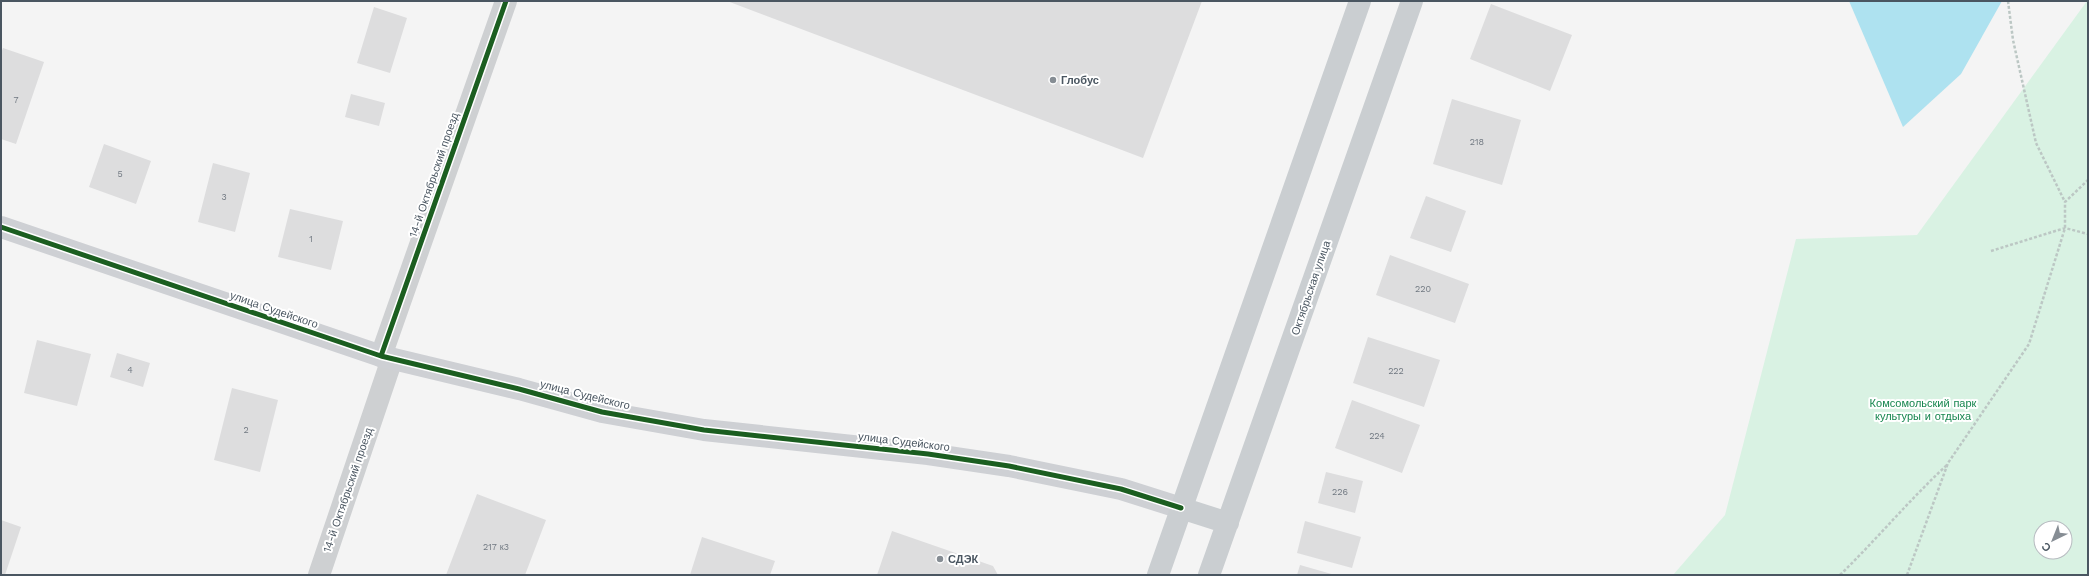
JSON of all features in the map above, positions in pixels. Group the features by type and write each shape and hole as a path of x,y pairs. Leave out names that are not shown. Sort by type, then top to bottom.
{"main road":[{"path":"1158,575 1360,1"},
{"name":"Октябрьская улица","path":"1209,575 1412,1"},
{"name":"улица Судейского","path":"1181,508 1228,523"}],"street":[{"name":"14-й Октябрьский проезд","path":"319,575 386,357 506,1"},
{"name":"улица Судейского","path":"1,227 386,357 610,413 704,430 928,454 1009,466 1121,489 1181,508"}],"path":[{"path":"1840,575 1916,493 1948,463 2029,344 2065,228 2065,202 2036,143 2013,40 2008,1"},
{"path":"2065,202 2088,180"},
{"path":"1991,251 2065,228 2088,234"},
{"path":"1907,575 1948,463"}],"green space":[{"name":"Комсомольский парк культуры и отдыха","path":"2087,1 2088,575 1673,575 1725,515 1796,239 1917,235"}],"water":[{"path":"1849,1 2002,1 1961,74 1903,127"}],"building":[{"name":"Глобус","path":"727,1 1202,1 1143,158"},
{"path":"1491,4 1572,35 1550,91 1470,59"},
{"path":"374,7 407,18 390,73 357,63"},
{"path":"3,48 44,62 16,144 1,139 1,53"},
{"path":"351,94 385,103 379,126 345,117"},
{"path":"1452,99 1521,120 1502,185 1433,164"},
{"path":"104,144 151,161 136,204 89,187"},
{"path":"213,163 250,173 235,232 198,222"},
{"path":"1426,196 1466,211 1451,252 1410,238"},
{"path":"290,209 343,221 331,270 278,257"},
{"path":"1390,255 1469,284 1455,323 1376,295"},
{"path":"1368,337 1440,360 1424,407 1353,383"},
{"path":"37,340 91,354 77,406 24,393"},
{"path":"117,353 150,363 143,387 110,377"},
{"path":"232,388 278,400 260,472 214,460"},
{"path":"1352,400 1420,425 1402,473 1335,448"},
{"path":"1326,472 1363,481 1355,513 1318,503"},
{"path":"477,494 546,520 525,575 446,575"},
{"path":"1,520 21,527 5,575 1,575"},
{"path":"1305,521 1361,537 1352,568 1297,553"},
{"path":"892,531 993,566 998,575 877,575"},
{"path":"702,537 775,561 770,575 690,575"},
{"path":"1300,565 1335,575 1297,575"}],"cycle path":[{"path":"381,356 506,1"},
{"path":"1,227 381,356 519,389 602,412 704,430 928,454 1009,466 1121,489 1181,508"}],"place":[{"name":"Глобус","path":"1053,80"},
{"name":"СДЭК","path":"940,559"}]}
